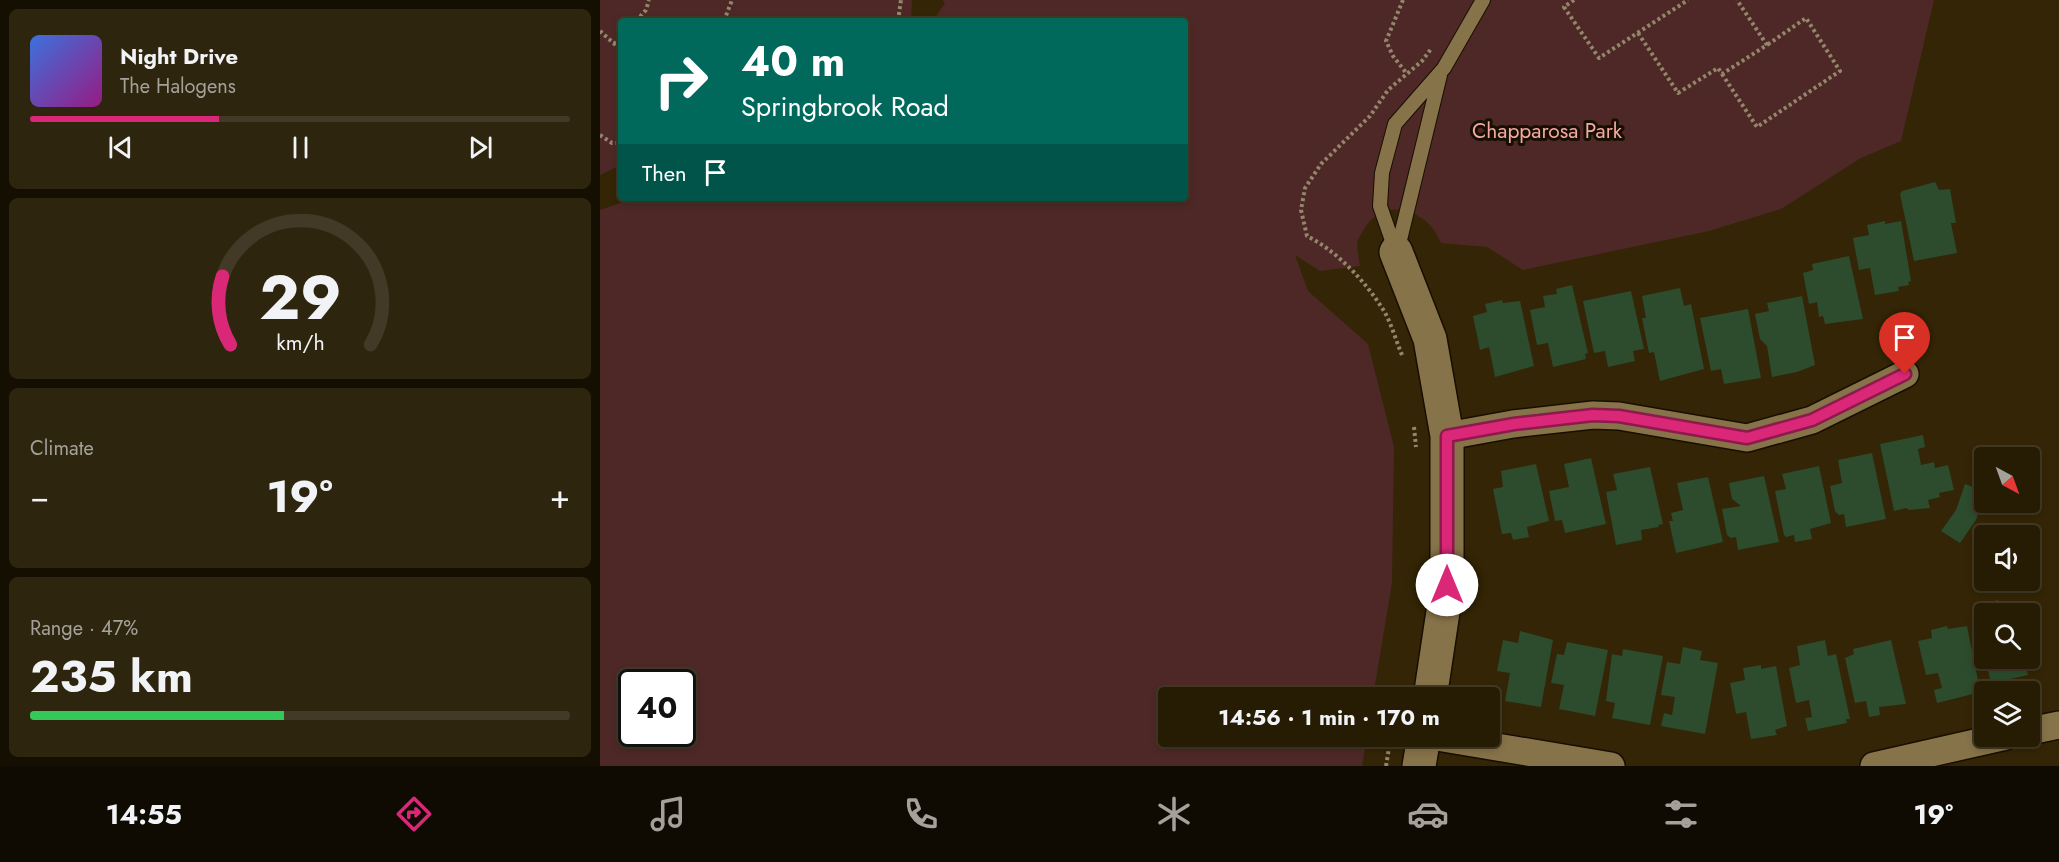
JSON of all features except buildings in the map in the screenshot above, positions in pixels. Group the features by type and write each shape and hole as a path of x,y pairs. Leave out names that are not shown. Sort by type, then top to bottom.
{"street":[{"path":"1396,252 1430,339 1447,436 1447,585 1432,687"},
{"path":"1447,436 1514,424 1593,415 1619,416 1747,438 1812,420 1905,374"},
{"path":"2040,729 2059,724"},
{"path":"1874,766 1974,743"},
{"path":"1419,766 1422,747"},
{"path":"1497,747 1611,766"}],"lane":[{"path":"1396,252 1380,206 1382,173 1395,124 1442,70 1483,0"},
{"path":"1396,252 1442,70"}],"path":[{"path":"639,18 646,10 649,0"},
{"path":"725,18 732,0"},
{"path":"898,18 901,0"},
{"path":"1403,0 1386,41 1393,56 1406,73 1425,90"},
{"path":"1575,0 1564,7 1599,58 1684,1"},
{"path":"1737,0 1767,45"},
{"path":"1638,33 1678,93 1718,68 1757,128 1840,71 1806,18 1722,74"},
{"path":"600,31 618,47"},
{"path":"614,44 618,40"},
{"path":"1404,361 1385,313 1367,289 1326,246 1307,236 1301,210 1305,188 1321,164 1370,116 1388,90 1406,73"},
{"path":"600,135 612,143 618,143"},
{"path":"1414,421 1417,456"},
{"path":"1386,766 1389,747"}],"green space":[{"path":"600,0 912,0 911,18 618,18 618,166 600,175"},
{"name":"Chapparosa Park","path":"942,0 1934,0 1901,141 1861,158 1781,209 1709,231 1523,270 1487,247 1441,243 1435,231 1426,222 1405,210 1382,212 1372,219 1357,243 1360,266 1320,271 1295,255 1308,291 1368,344 1394,447 1392,583 1375,687 1158,687 1158,747 1365,747 1362,766 600,766 600,210 626,201 1188,201 1188,18 935,18 945,3"}],"route":[{"path":"1447,585 1447,436 1514,424 1593,415 1619,416 1747,438 1812,420 1847,405 1905,374"}]}
